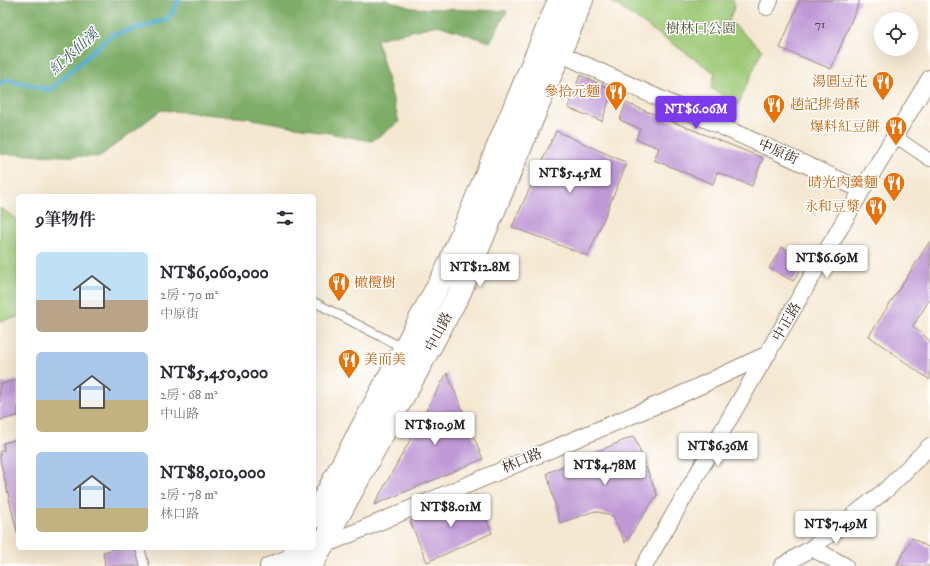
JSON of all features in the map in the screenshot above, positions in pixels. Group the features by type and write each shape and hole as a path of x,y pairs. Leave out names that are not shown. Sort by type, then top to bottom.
{"main road":[{"name":"中山路","path":"316,531 395,414 460,292 551,49 559,0"},
{"name":"中山路","path":"316,513 447,269 551,49 582,0"}],"street":[{"name":"中原街","path":"551,49 862,190"},
{"name":"中正路","path":"644,566 862,190 896,137 930,78"},
{"path":"896,137 930,160"},
{"name":"林口路","path":"316,548 678,396 768,354"},
{"path":"782,566 812,548 887,489 930,446"},
{"path":"812,548 841,565"},
{"path":"804,566 812,548"},
{"name":"林口路","path":"268,566 312,550"}],"lane":[{"path":"316,303 404,349"},
{"path":"141,550 145,566"}],"green space":[{"path":"0,0 387,0 412,8 507,11 490,42 438,25 377,39 399,122 372,141 247,118 161,110 99,157 0,154"},
{"name":"樹林口公園","path":"613,0 733,0 735,5 729,20 762,50 738,105 711,88 715,73 612,2"},
{"path":"0,208 16,219 16,317 0,321"}],"building":[{"path":"800,0 860,0 831,69 780,48"},
{"path":"580,75 613,90 602,121 568,108"},
{"path":"626,103 763,158 752,186 717,172 713,184 654,160 659,148 636,139 640,129 620,120"},
{"path":"556,131 627,163 588,256 512,227"},
{"path":"930,241 930,299 913,326 930,341 930,380 869,336"},
{"path":"782,247 807,260 793,281 769,268"},
{"path":"447,373 483,459 374,505"},
{"path":"16,380 16,416 0,420 0,384"},
{"path":"634,436 657,495 625,543 613,516 595,511 560,523 547,473"},
{"path":"16,440 16,528 0,460 0,451 4,450 3,443"},
{"path":"476,495 492,533 427,562 410,521"},
{"path":"912,538 930,548 930,566 896,566"},
{"path":"110,550 139,550 142,566 105,566 103,552"}],"waterway":[{"name":"紅水仙溪","path":"0,83 8,80 50,90 110,36 168,19 179,0"}],"place":[{"name":"湯圓豆花","path":"883,102"},
{"name":"參拾元麵","path":"616,112"},
{"name":"趙記排骨酥","path":"774,124"},
{"name":"爆料紅豆餅","path":"896,146"},
{"name":"晴光肉羹麵","path":"894,202"},
{"name":"永和豆漿","path":"876,226"},
{"name":"橄欖樹","path":"339,302"},
{"name":"美而美","path":"349,380"}]}
